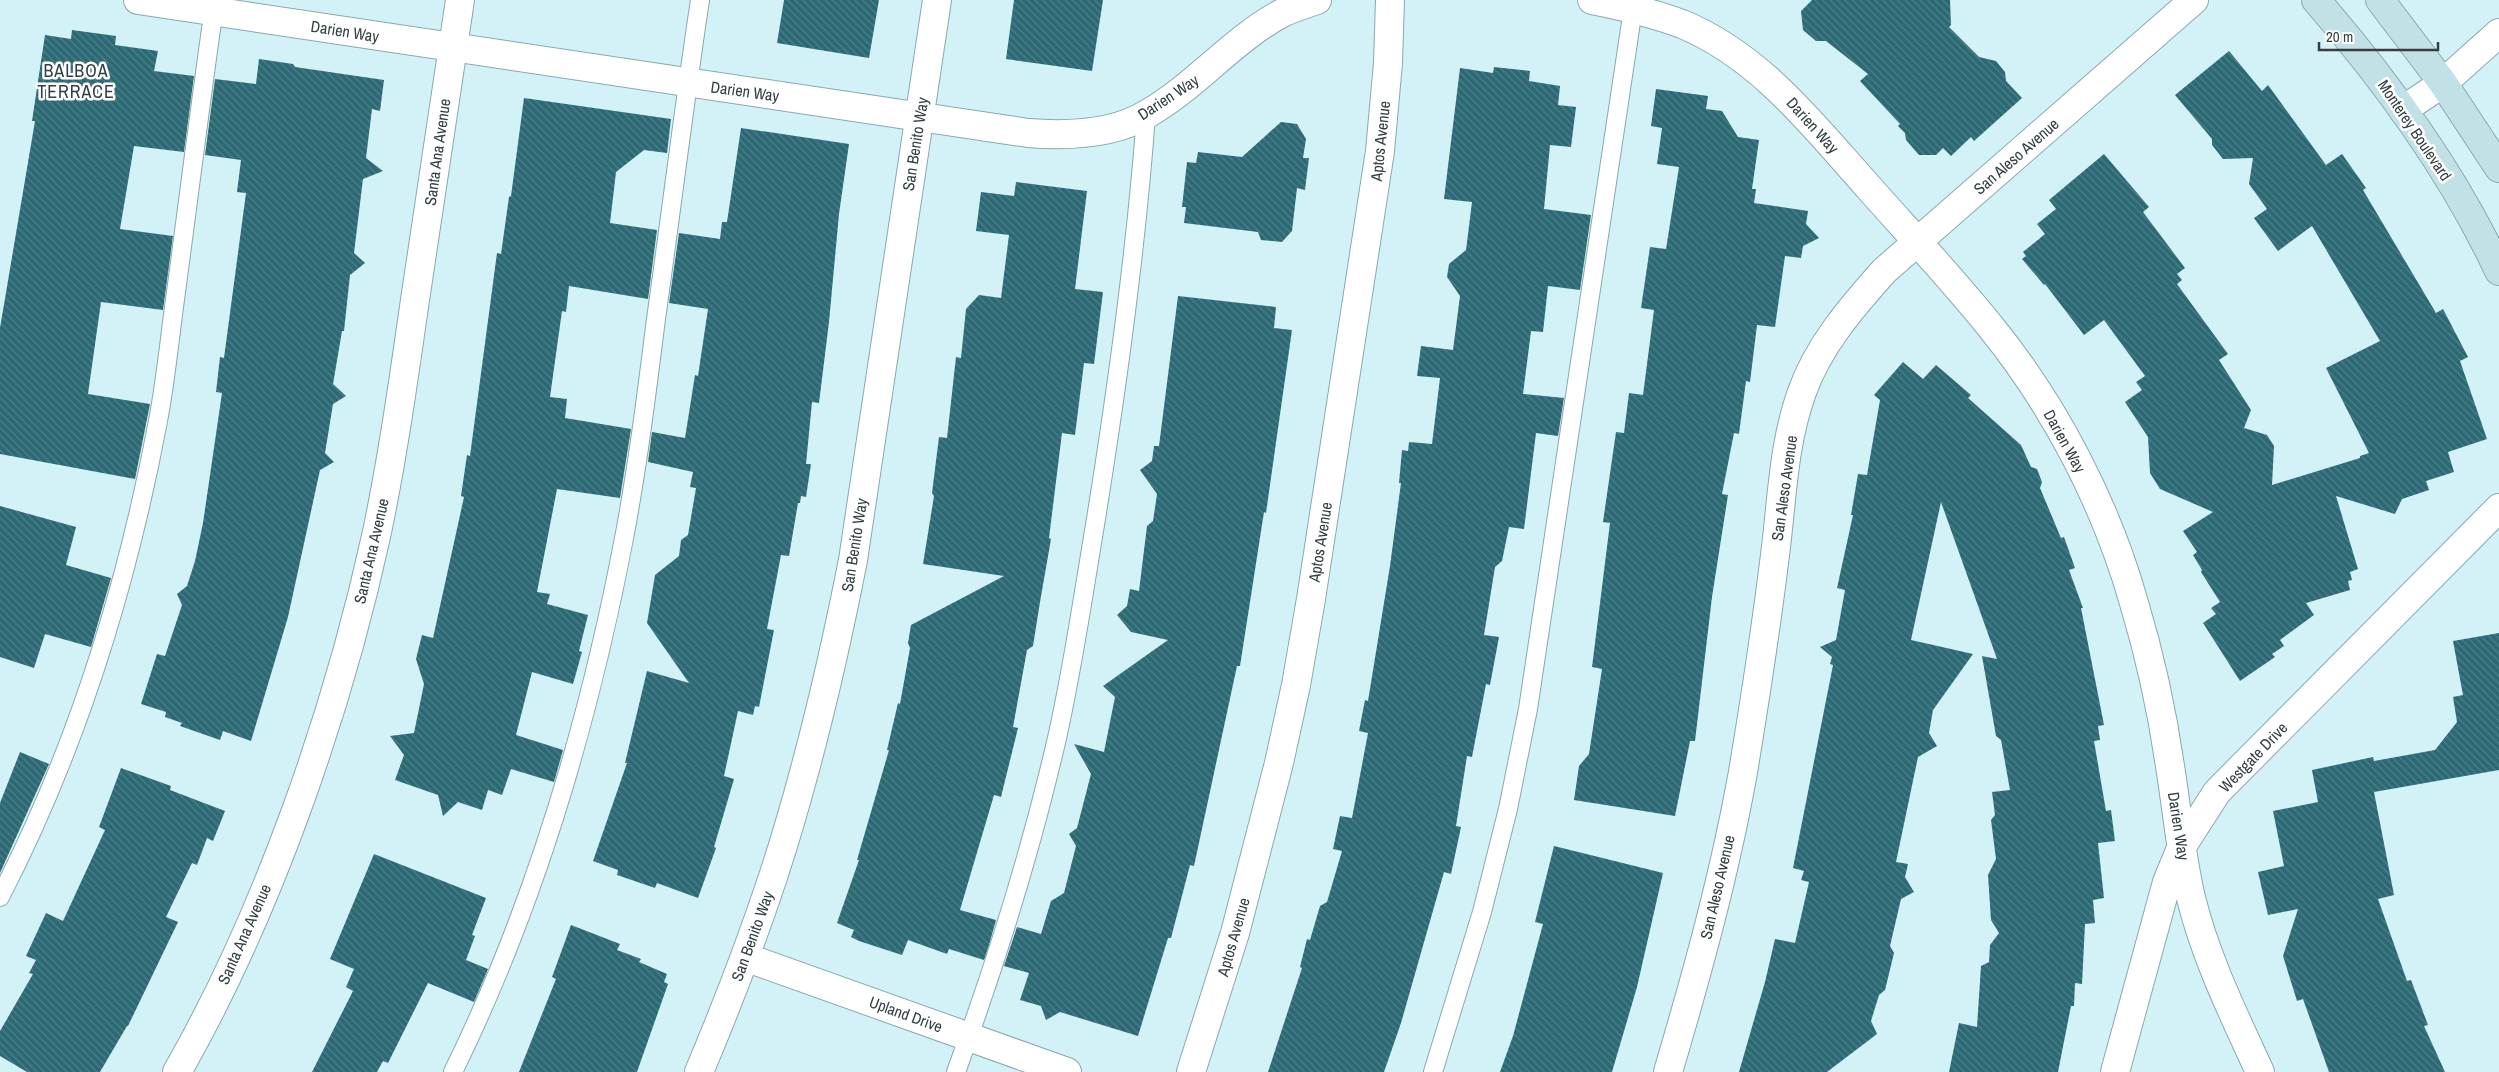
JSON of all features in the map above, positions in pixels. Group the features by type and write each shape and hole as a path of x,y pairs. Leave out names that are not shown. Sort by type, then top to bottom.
{"main road":[{"name":"Monterey Boulevard","path":"2316,0 2369,64 2403,110 2465,205 2499,271"},
{"path":"2380,0 2443,83 2499,168"}],"street":[{"name":"Darien Way","path":"138,0 215,6 453,47 1028,133 1066,136 1104,130 1146,115 1189,85 1238,44 1282,13 1317,0"},
{"name":"Santa Ana Avenue","path":"176,1072 228,971 266,885 304,784 355,621 376,533 393,448 460,0"},
{"name":"San Benito Way","path":"699,1072 745,957 773,877 798,796 839,633 853,560 937,0"},
{"name":"Aptos Avenue","path":"1191,1072 1235,932 1279,763 1296,685 1380,151 1388,63 1390,0"},
{"name":"Darien Way","path":"1592,0 1633,9 1684,25 1735,53 1781,90 1991,327 2038,392 2076,459 2107,527 2134,601 2156,687 2181,848 2192,899 2207,950 2260,1072"},
{"name":"San Aleso Avenue","path":"1668,1072 1693,985 1742,776 1762,658 1788,446 1802,392 1824,347 1853,305 1884,271 2194,0"},
{"path":"2403,110 2443,83 2499,33"},
{"name":"Westgate Drive","path":"2115,1072 2167,882 2181,848 2218,792 2499,508"},
{"name":"Upland Drive","path":"745,957 1067,1072"}],"lane":[{"path":"453,1072 497,971 537,868 584,715 606,624 638,454 700,0"},
{"path":"0,897 49,793 82,704 124,576 142,500 158,419 215,6"},
{"path":"1433,1072 1482,912 1508,810 1528,709 1633,9"},
{"path":"956,1072 1003,934 1032,833 1057,739 1078,637 1110,433 1140,202 1146,115"}],"building":[{"path":"784,0 879,0 869,58 777,43"},
{"path":"1014,0 1103,0 1092,71 1006,59"},
{"path":"1812,0 1950,0 1951,25 1949,27 1979,57 1996,61 2005,72 2006,81 2022,98 1974,141 1971,137 1951,156 1943,148 1936,155 1919,155 1906,140 1905,133 1898,126 1900,124 1860,81 1868,74 1826,41 1816,41 1803,30 1801,11"},
{"path":"72,30 116,36 115,45 158,51 154,71 194,76 184,152 134,146 120,229 173,236 163,310 101,302 88,394 150,404 135,479 0,454 0,328 35,121 32,121 45,35 71,39"},
{"path":"2229,51 2262,91 2268,85 2326,165 2342,154 2366,188 2363,190 2436,313 2443,309 2468,357 2460,361 2487,439 2448,452 2454,472 2426,481 2429,490 2402,499 2395,514 2336,496 2358,569 2350,572 2352,580 2348,581 2350,590 2306,603 2314,615 2280,640 2284,646 2272,654 2275,657 2240,681 2203,623 2216,614 2211,608 2220,602 2201,572 2202,570 2193,555 2197,552 2183,531 2213,512 2160,489 2150,473 2148,437 2125,402 2142,390 2136,382 2145,376 2104,320 2084,335 2045,284 2022,259 2026,256 2023,252 2045,234 2037,224 2056,209 2049,200 2104,154 2149,207 2143,212 2185,268 2177,274 2182,280 2177,284 2228,354 2219,360 2251,410 2244,428 2267,435 2274,446 2272,485 2360,458 2360,456 2369,453 2326,368 2380,341 2312,226 2278,251 2254,218 2267,209 2249,184 2253,158 2223,159 2212,145 2212,139 2175,95"},
{"path":"259,59 293,64 295,67 384,80 380,111 372,109 366,158 383,171 363,179 354,253 365,263 350,275 344,331 342,331 333,384 346,396 333,404 325,453 334,462 320,470 288,617 251,741 223,731 220,740 180,726 182,723 165,717 166,712 141,704 157,654 165,656 182,605 177,594 187,586 195,561 203,523 222,393 216,392 220,357 224,358 246,193 237,192 241,160 205,155 215,79 256,84"},
{"path":"1494,67 1530,71 1529,81 1560,86 1558,105 1576,107 1571,147 1550,145 1544,209 1591,215 1580,290 1548,286 1543,332 1531,331 1523,394 1564,398 1558,436 1536,433 1524,529 1509,527 1502,561 1495,567 1484,635 1499,637 1490,685 1486,684 1472,757 1467,756 1456,826 1461,827 1451,874 1444,872 1401,1023 1384,1072 1268,1072 1302,968 1300,967 1307,939 1310,940 1320,906 1327,902 1342,851 1333,849 1340,816 1352,818 1368,733 1359,731 1365,700 1368,701 1390,566 1401,483 1399,483 1402,450 1408,451 1409,442 1432,444 1440,378 1417,376 1421,346 1453,350 1460,296 1447,277 1449,264 1466,250 1472,202 1444,199 1460,68 1493,73"},
{"path":"1656,89 1708,96 1706,109 1722,111 1738,137 1759,140 1752,189 1756,189 1754,203 1808,211 1806,224 1819,238 1803,246 1801,258 1785,256 1775,327 1757,325 1750,382 1746,381 1739,434 1734,433 1722,494 1728,495 1712,597 1695,741 1690,741 1675,816 1574,800 1579,766 1589,754 1602,669 1592,667 1610,523 1603,522 1616,432 1624,433 1629,393 1643,395 1654,310 1641,308 1650,247 1666,249 1679,167 1657,164 1662,128 1651,126"},
{"path":"524,98 671,119 667,153 644,150 616,172 610,223 657,230 648,299 569,286 566,312 562,311 550,397 567,399 565,418 631,429 620,498 557,489 537,592 550,594 547,604 588,615 579,651 582,652 573,684 532,672 516,735 563,750 554,782 511,769 502,795 488,790 482,810 458,802 443,816 438,795 395,780 404,755 390,736 414,733 424,684 416,659 422,635 433,638 464,497 461,496 467,455 470,456 497,253 501,254"},
{"path":"1281,122 1297,124 1306,139 1303,158 1309,158 1305,190 1297,188 1292,231 1282,242 1261,240 1258,232 1184,223 1186,207 1182,207 1187,162 1196,163 1198,152 1242,157"},
{"path":"741,128 849,144 839,214 819,403 812,402 806,464 811,464 806,497 801,496 800,503 798,503 789,556 781,555 767,629 774,630 759,707 755,706 753,715 738,711 724,776 734,779 714,847 716,848 698,898 657,883 655,888 617,875 618,870 593,861 627,763 625,763 647,671 689,683 647,623 655,575 679,556 681,540 688,535 696,488 690,487 693,472 648,462 652,432 685,438 695,375 698,376 708,309 669,303 679,233 720,239 722,222 727,222"},
{"path":"1016,182 1087,191 1075,289 1103,292 1094,364 1084,363 1075,435 1062,433 1049,538 1051,539 1033,646 1027,650 1013,727 1018,728 1001,797 994,795 960,910 996,920 989,945 984,960 949,949 947,954 908,940 902,955 859,941 851,937 854,930 837,923 859,860 857,860 889,750 887,750 898,703 900,704 910,648 908,643 911,625 1004,576 923,564 934,496 932,493 939,437 947,438 956,357 961,358 966,309 979,295 1001,298 1009,235 976,231 981,192 1014,196"},
{"path":"1178,296 1276,307 1274,328 1292,330 1266,513 1264,512 1240,666 1237,666 1194,866 1190,865 1171,938 1168,938 1138,1036 1060,1012 1046,1020 1041,1006 1020,1000 1029,973 1004,966 1017,927 1041,934 1051,901 1064,893 1076,846 1069,834 1077,828 1091,774 1074,744 1104,752 1115,697 1103,686 1168,640 1131,632 1117,615 1127,606 1130,589 1139,591 1147,526 1153,521 1157,494 1140,470 1152,461 1154,446 1159,446"},
{"path":"1903,362 1923,379 1936,365 1971,395 1968,398 2021,445 2031,467 2037,469 2042,482 2040,488 2061,538 2064,537 2075,568 2069,570 2083,608 2081,608 2104,725 2098,726 2100,740 2094,741 2106,811 2111,810 2115,841 2098,843 2104,898 2093,900 2095,923 2085,924 2082,984 2075,983 2074,1006 2071,1006 2058,1072 1949,1072 1959,1023 1977,1027 1981,966 1989,962 1990,945 1999,933 1991,920 1988,875 1996,859 1991,820 1995,815 1992,792 2010,790 2001,740 1996,736 1982,656 1997,659 1941,502 1911,640 1973,654 1933,710 1929,733 1937,746 1918,757 1896,862 1908,864 1905,877 1914,892 1901,899 1890,946 1894,953 1885,990 1879,995 1871,1021 1877,1034 1827,1072 1739,1072 1765,982 1775,939 1795,943 1809,882 1801,880 1804,871 1793,868 1833,665 1830,664 1832,657 1820,647 1836,640 1845,590 1837,588 1853,515 1851,515 1858,474 1867,475 1880,400 1874,395"},
{"path":"0,506 76,527 66,565 111,578 91,647 45,634 34,668 0,657"},
{"path":"2499,633 2499,770 2374,792 2394,895 2378,899 2407,981 2411,980 2428,1025 2424,1026 2445,1072 2329,1072 2303,999 2297,1001 2283,956 2298,909 2268,915 2258,872 2284,866 2273,811 2318,802 2312,770 2373,757 2374,761 2435,750 2457,722 2453,697 2463,695 2453,641"},
{"path":"20,752 49,764 0,873 0,803"},
{"path":"121,768 171,786 170,790 225,811 213,841 207,838 197,865 192,863 166,917 178,922 128,1026 100,1072 27,1072 0,1056 0,1031 33,974 29,973 36,960 26,956 46,913 63,921 105,830 99,827"},
{"path":"1554,846 1663,873 1637,987 1612,1072 1500,1072 1513,1036 1543,924 1535,922"},
{"path":"374,854 486,898 472,935 475,936 466,960 488,969 474,1002 428,983 388,1063 383,1061 377,1072 312,1072 353,991 346,987 354,969 330,959"},
{"path":"571,925 620,944 617,950 641,959 639,962 667,974 664,982 668,984 637,1072 519,1072 556,979 552,977"}],"district":[{"name":"BALBOA TERRACE","path":"76,80"}]}
